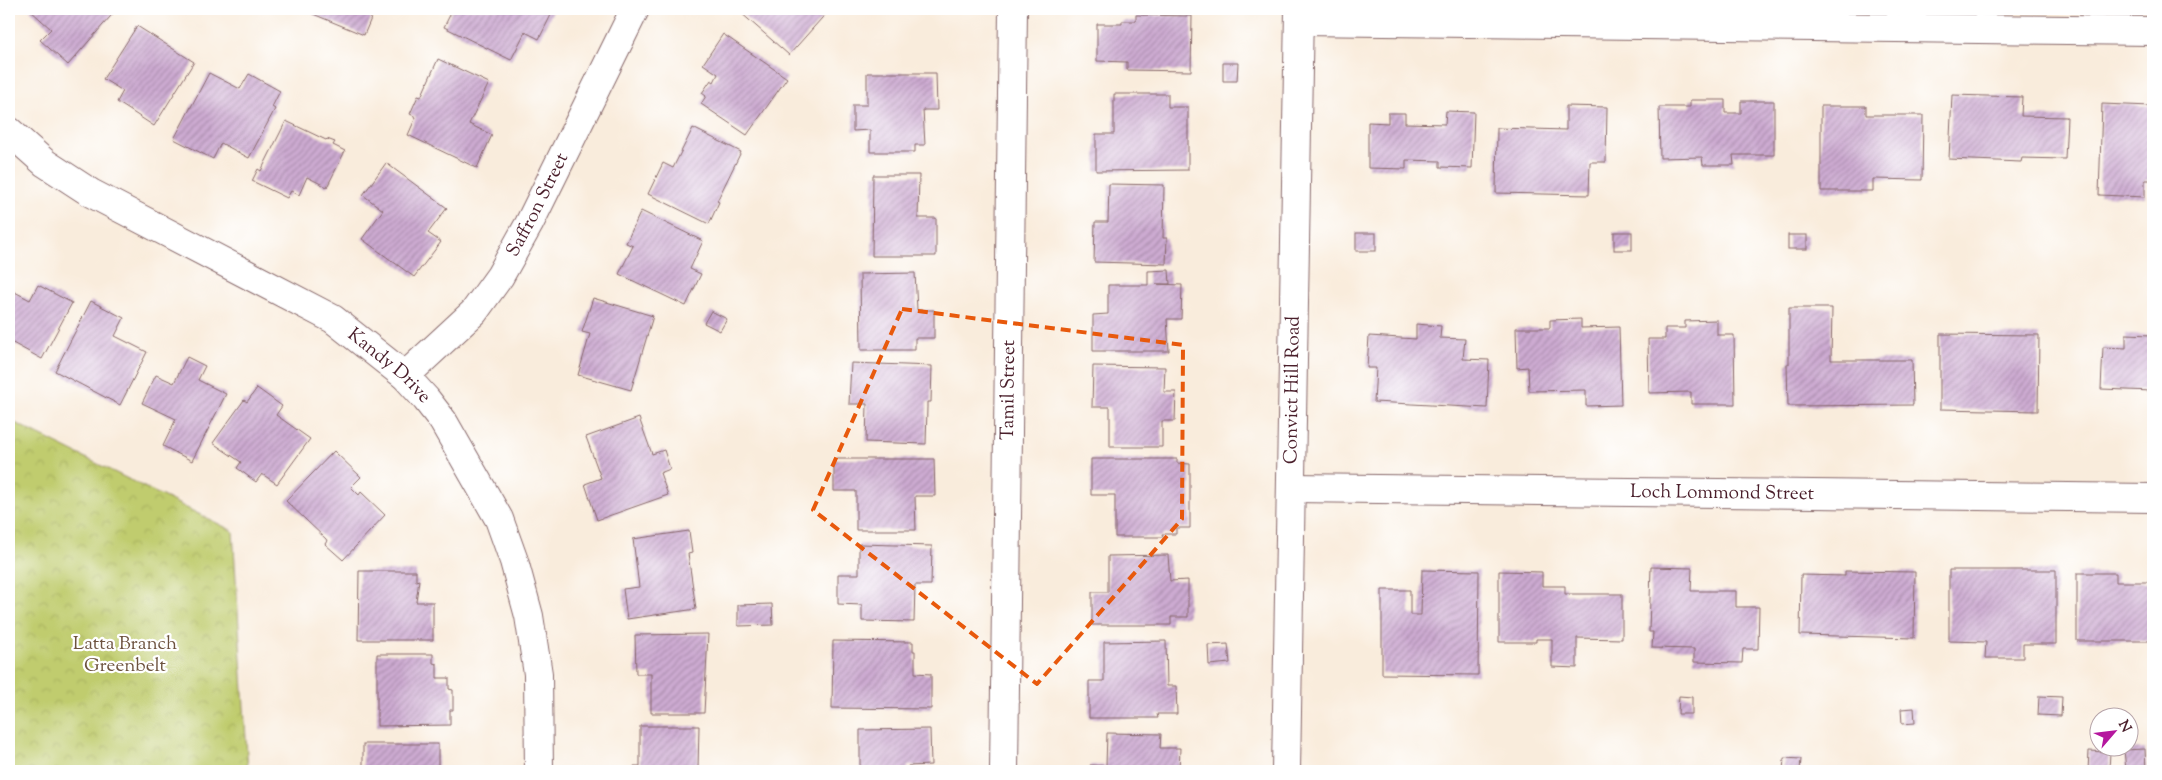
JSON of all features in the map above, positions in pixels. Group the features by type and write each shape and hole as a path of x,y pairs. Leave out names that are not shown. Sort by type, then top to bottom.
{"street":[{"name":"Saffron Street","path":"405,376 474,312 500,276 529,224 635,9"},
{"name":"Tamil Street","path":"1004,771 1013,9"},
{"path":"1299,15 2153,31"},
{"name":"Convict Hill Road","path":"1286,771 1299,15"},
{"name":"Kandy Drive","path":"9,131 45,163 91,193 333,319 405,376 443,422 475,474 499,519 514,561 529,616 538,674 539,771"},
{"name":"Loch Lommond Street","path":"1291,488 2153,498"}],"highlighted area":[{"path":"902,309 1183,345 1182,519 1037,684 813,510"}],"green space":[{"name":"Latta Branch Greenbelt","path":"9,420 233,531 248,771 9,771"}],"building":[{"path":"31,9 117,9 68,65 40,40 51,29"},
{"path":"301,9 375,9 364,35"},
{"path":"453,9 554,9 539,39 525,32 511,60 444,27"},
{"path":"743,9 830,9 789,55 740,12"},
{"path":"1136,15 1192,16 1191,71 1127,70 1127,62 1097,61 1097,24 1122,24 1122,21 1136,21"},
{"path":"137,26 194,62 154,126 117,102 123,91 103,79"},
{"path":"723,34 787,78 747,135 701,104 706,96 702,93 711,80 714,82 718,74 703,64"},
{"path":"438,59 489,83 469,124 492,135 477,168 408,135 416,117 410,114 418,96 421,97"},
{"path":"1223,63 1238,63 1237,81 1223,81"},
{"path":"209,73 240,89 249,74 280,91 272,107 275,109 249,158 221,143 213,159 174,139"},
{"path":"867,73 936,73 937,110 923,110 925,145 915,145 915,152 870,152 870,130 853,131 853,105 867,105"},
{"path":"1114,94 1168,94 1168,107 1188,107 1188,170 1096,171 1096,134 1114,134"},
{"path":"1952,95 2022,97 2021,116 2067,117 2065,159 2022,158 2021,162 1949,159"},
{"path":"1690,100 1725,100 1725,113 1741,113 1741,101 1774,101 1774,155 1733,155 1734,165 1703,165 1702,157 1660,158 1659,107 1690,107"},
{"path":"2102,104 2151,106 2151,122 2153,122 2153,180 2145,180 2145,197 2099,195"},
{"path":"1566,106 1607,107 1606,162 1590,162 1589,195 1496,193 1497,128 1566,130"},
{"path":"1821,106 1866,106 1866,115 1923,115 1922,180 1873,179 1873,191 1821,191"},
{"path":"1446,111 1474,112 1472,168 1440,167 1440,161 1406,160 1406,169 1368,168 1368,122 1388,123 1388,113 1405,113 1405,123 1445,124"},
{"path":"286,121 326,140 335,142 333,145 345,151 327,187 307,177 299,195 291,191 287,198 252,181 258,169 261,171"},
{"path":"693,128 741,152 717,201 719,202 709,224 648,194 663,163 673,168"},
{"path":"386,163 447,208 428,233 441,242 414,277 362,239 383,210 363,195"},
{"path":"873,175 919,175 918,218 936,218 936,256 872,256"},
{"path":"1109,184 1164,185 1163,238 1167,238 1166,264 1094,262 1095,222 1108,222"},
{"path":"641,211 703,241 690,269 701,274 686,306 619,274 633,246 626,243"},
{"path":"1614,232 1632,232 1632,250 1614,250"},
{"path":"1356,233 1376,233 1376,251 1356,251"},
{"path":"1788,235 1807,235 1807,249 1788,249"},
{"path":"1169,270 1170,284 1156,284 1182,285 1181,319 1167,319 1169,351 1093,351 1093,315 1108,314 1108,285 1148,285 1148,271"},
{"path":"915,273 917,310 934,310 934,338 915,338 915,350 861,350 860,274"},
{"path":"38,285 72,303 42,359 9,341 9,289 30,300"},
{"path":"593,298 653,316 631,390 578,375 590,334 582,332"},
{"path":"91,301 124,318 115,336 147,352 120,405 55,371"},
{"path":"1789,308 1832,308 1831,360 1912,360 1913,405 1788,406"},
{"path":"711,311 727,319 720,331 704,323"},
{"path":"1581,319 1581,328 1619,327 1621,405 1586,406 1586,390 1529,391 1528,367 1517,368 1516,328 1550,328 1550,320"},
{"path":"1717,320 1717,335 1734,335 1735,404 1691,404 1691,392 1649,393 1648,339 1665,339 1665,328 1685,328 1685,321"},
{"path":"1416,324 1441,326 1440,338 1465,339 1463,359 1489,360 1487,408 1374,402 1376,368 1367,368 1369,336 1416,339"},
{"path":"1940,334 2039,335 2038,411 1940,409"},
{"path":"2126,334 2152,335 2153,391 2101,389 2103,347 2126,348"},
{"path":"187,357 205,366 198,380 226,394 192,461 163,446 176,419 142,403 156,375 174,383"},
{"path":"851,363 932,366 931,402 927,402 926,444 866,442 867,404 849,404"},
{"path":"1093,366 1165,367 1164,392 1176,392 1175,421 1162,421 1162,447 1110,447 1110,407 1092,407"},
{"path":"257,388 282,406 276,415 310,439 277,484 262,474 256,482 237,468 241,462 213,443 244,400 247,402"},
{"path":"639,418 652,454 664,450 670,469 660,473 668,495 597,520 585,484 601,478 586,437"},
{"path":"334,451 361,477 351,487 359,495 361,492 385,515 343,560 325,544 326,539 286,501"},
{"path":"834,459 934,459 935,496 915,496 916,530 856,530 856,491 834,491"},
{"path":"1091,459 1177,459 1177,463 1190,464 1190,528 1176,528 1176,534 1162,534 1163,537 1115,537 1115,495 1091,495"},
{"path":"689,531 692,553 688,554 696,609 627,619 623,589 639,587 633,539"},
{"path":"859,544 932,546 931,585 915,585 914,622 862,621 862,605 838,604 838,574 859,574"},
{"path":"1168,555 1170,581 1188,580 1188,617 1171,617 1171,625 1092,625 1092,592 1108,592 1108,556"},
{"path":"1651,567 1692,568 1691,591 1736,591 1736,607 1759,607 1758,649 1743,649 1742,663 1694,662 1694,649 1652,648 1653,632 1649,632"},
{"path":"1422,570 1479,571 1478,675 1382,674 1382,590 1410,590 1410,615 1421,615"},
{"path":"1949,570 2056,570 2056,644 2023,644 2023,658 1985,658 1986,642 1949,641"},
{"path":"359,571 416,571 416,581 419,580 416,602 433,602 433,640 358,640"},
{"path":"1499,571 1542,572 1542,586 1565,586 1565,594 1622,594 1622,639 1577,638 1577,668 1552,667 1552,639 1536,639 1536,642 1499,642"},
{"path":"1845,571 1915,572 1914,638 1800,635 1801,575 1845,576"},
{"path":"2077,573 2116,573 2116,582 2153,582 2153,641 2077,641"},
{"path":"772,604 773,625 738,626 738,605"},
{"path":"708,634 704,713 651,713 651,674 636,674 635,635"},
{"path":"833,641 913,642 915,673 931,674 931,709 832,708"},
{"path":"1166,641 1167,686 1176,686 1177,714 1157,714 1158,718 1089,718 1089,681 1104,681 1104,642"},
{"path":"1228,644 1230,663 1209,665 1208,645"},
{"path":"377,654 433,654 433,663 437,664 437,678 449,678 449,689 453,690 453,710 450,710 450,725 377,726"},
{"path":"1679,696 1692,697 1692,714 1678,714"},
{"path":"2039,696 2062,697 2061,716 2038,715"},
{"path":"1914,708 1915,723 1902,724 1901,709"},
{"path":"640,726 699,726 698,769 716,769 716,771 634,771 634,766 640,766"},
{"path":"930,729 931,765 908,766 908,771 860,771 860,730"},
{"path":"1107,733 1161,734 1160,748 1180,748 1179,771 1090,771 1090,765 1106,766"},
{"path":"363,744 438,744 438,771 363,771"},
{"path":"2140,749 2145,749 2146,770 2126,770 2125,758 2140,758"},
{"path":"2089,751 2090,758 2110,758 2109,771 2088,771"},
{"path":"1784,758 1801,759 1800,771 1783,771"}]}
